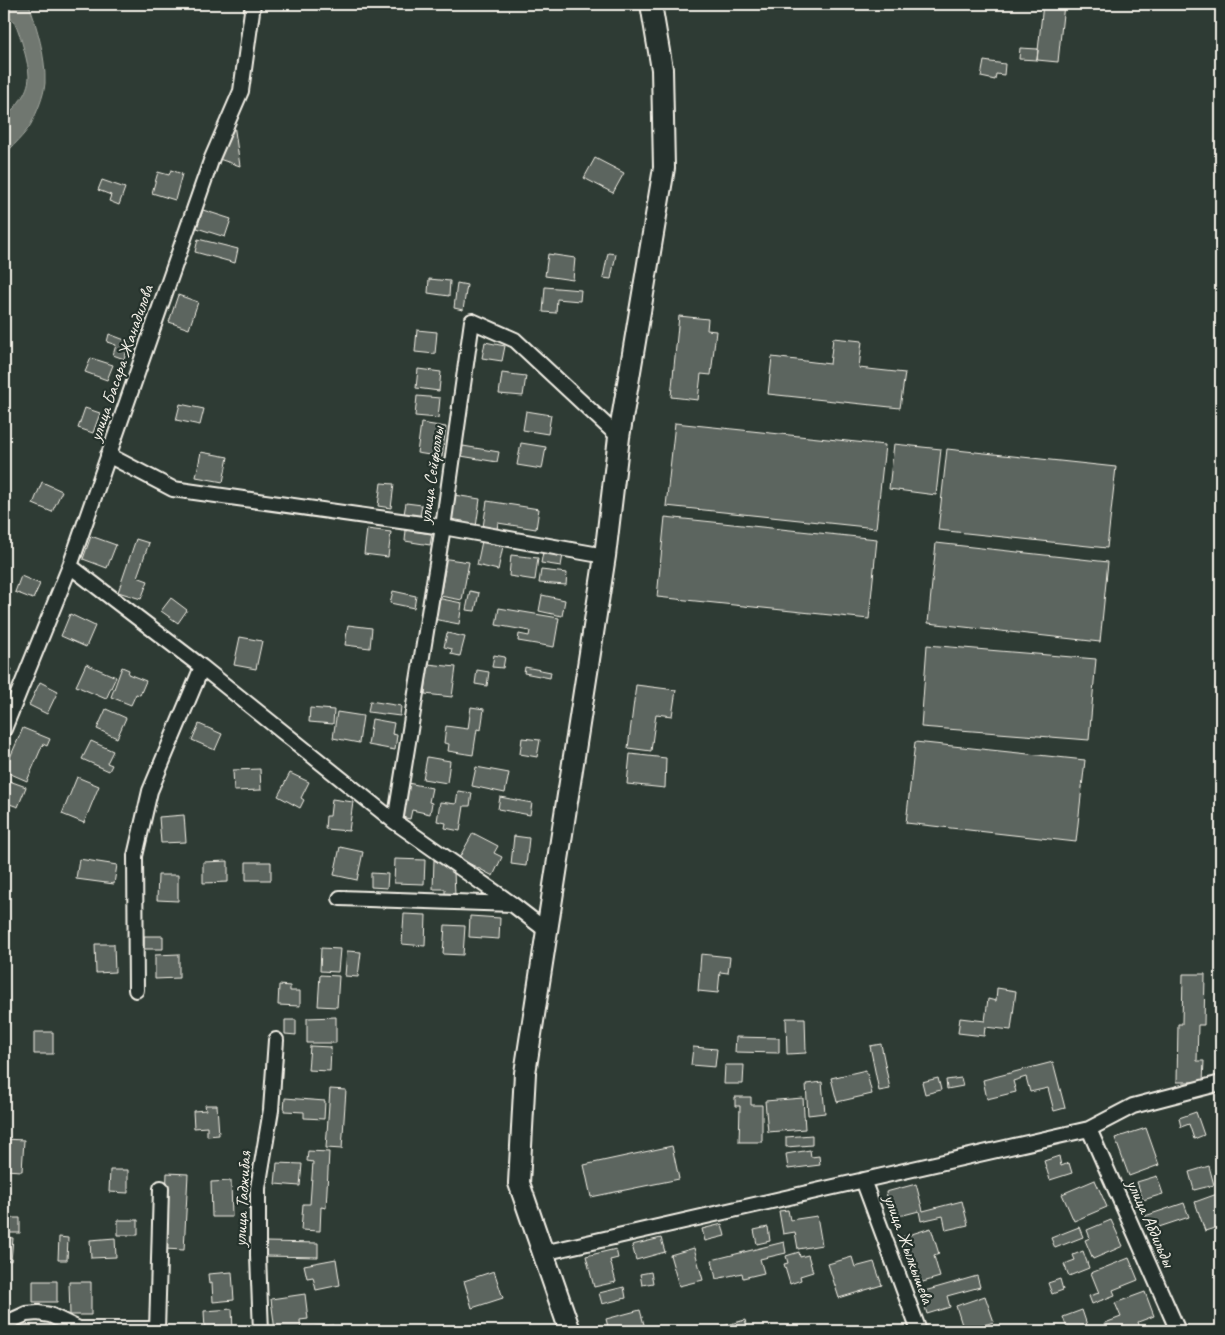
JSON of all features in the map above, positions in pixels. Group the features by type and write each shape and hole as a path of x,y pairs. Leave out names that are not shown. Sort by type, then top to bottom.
{"street":[{"name":"улица Басара Жанадилова","path":"4,729 70,566 212,158 241,91 253,4"},
{"path":"570,1331 519,1183 525,1073 604,556 619,437 664,168 662,69 651,4"},
{"name":"улица Сейфоллы","path":"395,822 443,527 472,320 515,340 619,437"},
{"path":"108,455 173,489 443,527 604,556"},
{"path":"70,566 202,667 395,822 512,904 547,931"},
{"path":"136,990 135,856 150,791 202,667"},
{"path":"340,898 512,904"},
{"name":"улица Таджибая","path":"261,1331 258,1188 271,1110 276,1040"},
{"path":"543,1253 1089,1129 1133,1106 1221,1083"},
{"name":"улица Абдильды","path":"1089,1129 1178,1331"},
{"name":"улица Жылкышева","path":"863,1180 919,1331"},
{"path":"4,1324 26,1314 38,1313 50,1315 79,1329 157,1330 161,1188"}],"shaded area":[{"path":"4,4 29,4 38,33 45,83 42,99 31,124 4,156 4,118 17,105 24,94 27,88 29,71 15,23 4,12"}],"building":[{"path":"1043,4 1064,4 1058,62 1037,60"},
{"path":"1020,48 1038,49 1037,60 1019,59"},
{"path":"984,61 1005,64 1004,75 996,74 995,80 981,77"},
{"path":"234,124 240,166 219,159"},
{"path":"595,158 624,173 613,193 584,178"},
{"path":"171,170 182,174 175,200 152,193 158,172 169,175"},
{"path":"102,180 125,188 119,205 109,201 111,195 98,190"},
{"path":"203,210 231,219 225,237 197,228"},
{"path":"198,239 238,249 235,263 195,252"},
{"path":"608,253 616,254 611,279 603,278"},
{"path":"548,254 575,258 573,280 545,276"},
{"path":"429,279 450,281 449,296 428,293"},
{"path":"457,283 467,285 463,310 454,308"},
{"path":"545,287 581,290 580,301 557,299 556,313 543,312"},
{"path":"178,295 198,302 189,329 169,322"},
{"path":"679,316 708,319 707,330 716,331 711,375 701,374 698,400 671,397"},
{"path":"417,330 437,332 435,354 415,352"},
{"path":"109,334 130,342 124,359 113,355 116,345 107,342"},
{"path":"833,338 862,341 859,368 905,373 900,408 768,394 772,357 830,364"},
{"path":"485,342 505,346 502,361 482,358"},
{"path":"91,358 113,365 107,380 85,372"},
{"path":"418,369 441,372 439,391 416,388"},
{"path":"502,373 526,376 523,396 499,394"},
{"path":"417,396 440,398 438,418 415,416"},
{"path":"180,404 204,409 200,425 176,420"},
{"path":"85,408 100,413 93,433 78,428"},
{"path":"526,411 551,415 548,434 523,430"},
{"path":"421,423 446,427 442,457 417,453"},
{"path":"675,423 885,445 876,528 666,506"},
{"path":"521,443 546,447 542,469 517,465"},
{"path":"894,444 941,449 936,495 889,489"},
{"path":"463,446 499,452 497,462 461,456"},
{"path":"947,449 1116,467 1107,548 938,530"},
{"path":"201,452 228,457 223,482 196,477"},
{"path":"42,482 62,491 52,512 33,504"},
{"path":"381,483 394,484 391,508 378,506"},
{"path":"454,495 480,499 476,527 463,524 463,521 450,519"},
{"path":"487,501 539,509 536,529 498,523 497,529 483,527"},
{"path":"406,503 422,505 420,516 404,514"},
{"path":"665,517 877,539 869,619 657,597"},
{"path":"367,529 391,532 388,557 364,554"},
{"path":"406,530 432,534 430,545 405,541"},
{"path":"91,536 116,545 107,568 83,559"},
{"path":"136,539 149,543 137,577 148,581 141,599 118,592"},
{"path":"482,541 503,546 498,570 477,565"},
{"path":"936,543 1108,562 1100,642 928,623"},
{"path":"543,552 563,555 561,566 541,563"},
{"path":"511,555 538,558 535,580 509,576"},
{"path":"441,558 469,562 462,600 440,596 445,570 439,569"},
{"path":"541,570 567,573 566,585 539,583"},
{"path":"21,576 40,584 33,599 15,592"},
{"path":"393,591 416,596 414,608 390,603"},
{"path":"470,591 479,593 475,611 466,610"},
{"path":"542,595 565,600 562,616 539,611"},
{"path":"171,598 187,610 178,623 161,611"},
{"path":"437,598 462,603 459,624 433,619"},
{"path":"499,608 559,618 554,647 518,641 519,634 529,636 530,631 496,625"},
{"path":"70,614 95,626 86,647 61,636"},
{"path":"348,625 372,628 370,648 345,645"},
{"path":"447,633 465,637 460,656 451,654 452,649 444,647"},
{"path":"240,637 262,641 256,669 234,665"},
{"path":"927,645 1096,659 1089,740 921,727"},
{"path":"494,655 505,657 503,668 492,667"},
{"path":"86,664 116,677 106,699 76,686"},
{"path":"428,664 456,667 452,697 425,694"},
{"path":"4,666 12,669 4,690"},
{"path":"122,667 129,670 128,674 146,681 140,695 136,694 131,705 111,697"},
{"path":"525,667 551,672 550,678 524,673"},
{"path":"477,670 489,672 487,686 475,684"},
{"path":"40,682 58,691 47,714 29,705"},
{"path":"636,685 676,690 672,716 656,714 651,751 628,748"},
{"path":"370,701 401,706 400,716 368,712"},
{"path":"471,707 484,709 481,730 477,729 473,755 448,751 449,744 444,743 446,726 468,729"},
{"path":"310,708 334,710 333,724 309,722"},
{"path":"106,709 126,718 117,738 97,729"},
{"path":"337,712 363,716 359,743 333,738"},
{"path":"372,719 394,723 392,734 397,735 395,750 368,745"},
{"path":"199,724 222,734 215,750 192,740"},
{"path":"23,728 50,739 47,746 43,744 27,781 4,771"},
{"path":"522,738 540,740 537,757 520,754"},
{"path":"91,741 113,751 107,763 112,765 109,771 82,759"},
{"path":"915,742 1085,760 1076,842 906,823"},
{"path":"630,754 666,758 665,788 627,784"},
{"path":"427,757 450,761 447,783 423,779"},
{"path":"476,767 509,773 505,793 472,786"},
{"path":"260,769 261,790 234,791 233,770"},
{"path":"290,773 309,782 301,798 304,800 300,808 278,796"},
{"path":"77,777 99,786 84,823 62,814"},
{"path":"4,779 26,787 18,807 4,802"},
{"path":"408,783 432,788 429,802 432,803 430,814 412,810 410,819 401,817"},
{"path":"458,791 472,793 470,806 464,806 460,831 445,828 446,823 437,821 440,802 456,804"},
{"path":"500,797 532,803 530,815 498,809"},
{"path":"332,799 353,802 349,831 325,829 326,816 330,816"},
{"path":"184,815 186,842 161,843 159,817"},
{"path":"473,833 498,846 494,853 502,857 493,876 459,858"},
{"path":"514,836 529,838 526,866 511,864"},
{"path":"340,847 363,852 357,880 334,875"},
{"path":"79,859 117,865 114,884 76,879"},
{"path":"395,859 425,860 424,884 394,883"},
{"path":"434,860 454,872 455,895 445,894 445,889 433,889"},
{"path":"228,861 228,882 203,883 203,862"},
{"path":"246,862 271,862 271,880 246,880"},
{"path":"371,873 388,874 387,888 371,887"},
{"path":"158,875 178,875 178,901 157,900"},
{"path":"404,914 426,915 425,946 402,944"},
{"path":"470,916 500,918 499,939 469,937"},
{"path":"445,925 465,926 463,955 443,954"},
{"path":"144,936 163,936 163,949 144,949"},
{"path":"95,944 114,944 115,972 96,973"},
{"path":"321,948 340,949 338,972 320,971"},
{"path":"347,951 361,952 358,977 345,976"},
{"path":"179,954 179,978 155,979 155,955"},
{"path":"701,954 730,957 728,973 720,972 718,993 698,991"},
{"path":"1183,974 1205,974 1204,1025 1198,1025 1197,1061 1204,1061 1203,1082 1177,1082 1178,1024 1182,1024"},
{"path":"320,975 339,976 337,1007 318,1006"},
{"path":"279,985 290,986 290,991 300,991 300,1006 278,1005"},
{"path":"997,988 1016,991 1011,1030 985,1027 984,1036 958,1033 960,1018 985,1021 988,999 996,1001"},
{"path":"336,1017 336,1043 307,1043 307,1018"},
{"path":"786,1018 805,1018 806,1053 787,1054"},
{"path":"285,1020 296,1020 296,1035 285,1034"},
{"path":"34,1032 53,1032 53,1054 34,1054"},
{"path":"736,1037 779,1038 779,1053 735,1052"},
{"path":"881,1044 890,1089 879,1091 870,1046"},
{"path":"310,1046 331,1047 330,1071 308,1070"},
{"path":"693,1047 717,1049 715,1067 691,1065"},
{"path":"1053,1062 1065,1108 1054,1111 1048,1088 1030,1092 1026,1077 1013,1081 1016,1092 987,1099 983,1080"},
{"path":"725,1065 744,1065 743,1084 724,1084"},
{"path":"866,1070 872,1094 837,1102 831,1078"},
{"path":"938,1078 941,1090 925,1094 922,1082"},
{"path":"961,1078 963,1086 947,1089 946,1080"},
{"path":"822,1082 825,1113 808,1115 806,1084"},
{"path":"330,1089 346,1090 342,1149 326,1148"},
{"path":"735,1097 751,1097 751,1105 762,1105 762,1142 739,1142 740,1106 735,1106"},
{"path":"285,1098 325,1101 324,1119 304,1118 304,1112 284,1111"},
{"path":"803,1098 805,1129 768,1132 765,1101"},
{"path":"205,1105 217,1105 219,1135 207,1136 207,1127 194,1128 193,1111 206,1110"},
{"path":"1196,1112 1204,1135 1194,1139 1189,1124 1181,1127 1179,1118"},
{"path":"1146,1128 1159,1165 1129,1176 1115,1138"},
{"path":"812,1135 812,1145 786,1147 786,1137"},
{"path":"4,1139 24,1140 22,1171 4,1170"},
{"path":"672,1146 679,1179 591,1197 584,1165"},
{"path":"810,1150 811,1157 819,1156 820,1165 788,1169 786,1154"},
{"path":"308,1151 329,1152 326,1208 321,1207 320,1231 301,1230 303,1204 310,1204 313,1162 307,1161"},
{"path":"1059,1156 1061,1166 1069,1163 1072,1173 1050,1180 1044,1161"},
{"path":"277,1163 302,1164 300,1186 275,1184"},
{"path":"1209,1166 1214,1185 1194,1190 1189,1172"},
{"path":"110,1170 128,1170 128,1193 109,1192"},
{"path":"167,1173 188,1174 184,1250 164,1249"},
{"path":"1157,1176 1163,1194 1143,1200 1137,1182"},
{"path":"1095,1180 1107,1207 1074,1221 1062,1194"},
{"path":"231,1181 232,1217 212,1217 211,1182"},
{"path":"916,1184 923,1211 962,1201 968,1225 946,1230 943,1216 921,1221 919,1211 892,1218 886,1192"},
{"path":"1217,1194 1221,1206 1221,1226 1205,1231 1195,1202"},
{"path":"1184,1203 1189,1217 1150,1230 1145,1216"},
{"path":"788,1210 790,1220 817,1216 822,1245 798,1249 795,1232 783,1234 779,1211"},
{"path":"4,1218 20,1218 20,1233 4,1233"},
{"path":"118,1220 138,1220 138,1235 118,1235"},
{"path":"1111,1220 1123,1246 1093,1259 1085,1240 1090,1238 1087,1230"},
{"path":"722,1224 725,1236 705,1241 702,1229"},
{"path":"768,1227 770,1241 757,1244 754,1230"},
{"path":"1079,1227 1083,1237 1055,1248 1051,1238"},
{"path":"931,1228 939,1254 934,1256 940,1277 916,1284 902,1237"},
{"path":"4,1237 13,1238 11,1261 4,1260"},
{"path":"59,1237 68,1238 67,1260 58,1260"},
{"path":"115,1238 116,1257 91,1258 90,1240"},
{"path":"661,1238 665,1252 636,1260 632,1245"},
{"path":"265,1242 318,1243 318,1257 265,1256"},
{"path":"784,1242 786,1253 760,1259 764,1273 743,1278 742,1273 716,1279 712,1260"},
{"path":"694,1248 703,1280 679,1286 670,1255"},
{"path":"616,1249 618,1258 610,1260 616,1282 594,1287 586,1256"},
{"path":"1083,1251 1089,1268 1069,1276 1064,1264 1075,1260 1073,1255"},
{"path":"799,1252 800,1257 808,1255 813,1272 800,1276 801,1280 790,1284 784,1264 788,1263 786,1256"},
{"path":"852,1257 855,1267 874,1262 882,1285 839,1298 828,1264"},
{"path":"1129,1258 1138,1280 1113,1290 1115,1295 1092,1304 1089,1296 1099,1293 1091,1273"},
{"path":"336,1259 340,1285 316,1290 313,1277 307,1278 304,1265"},
{"path":"494,1271 503,1298 472,1308 464,1281"},
{"path":"232,1272 234,1300 213,1302 212,1283 209,1284 208,1274"},
{"path":"651,1272 653,1283 642,1285 640,1274"},
{"path":"977,1276 980,1287 947,1296 950,1307 927,1314 921,1292"},
{"path":"1060,1279 1063,1290 1052,1294 1048,1283"},
{"path":"33,1281 57,1281 57,1302 33,1302"},
{"path":"69,1282 91,1282 91,1315 70,1315"},
{"path":"624,1287 626,1298 602,1304 599,1293"},
{"path":"1145,1292 1154,1316 1138,1322 1141,1331 1108,1331 1105,1323 1121,1317 1115,1303"},
{"path":"305,1294 308,1319 300,1320 301,1331 275,1331 271,1299"},
{"path":"985,1296 994,1322 964,1331 956,1306"},
{"path":"232,1309 233,1331 205,1331 204,1311"},
{"path":"640,1310 645,1328 634,1331 609,1331 606,1319"},
{"path":"1082,1310 1087,1325 1080,1328 1081,1331 1068,1331 1063,1317"},
{"path":"745,1320 748,1331 705,1331"},
{"path":"333,1325 334,1331 316,1331 315,1327"}]}
